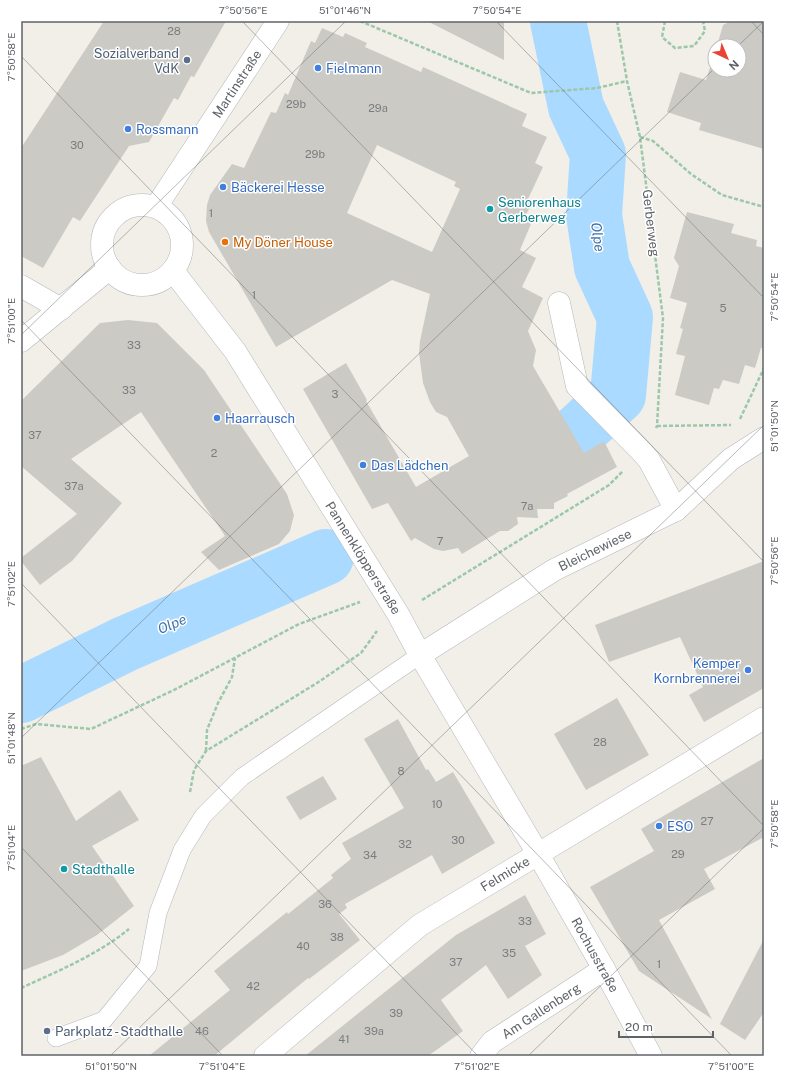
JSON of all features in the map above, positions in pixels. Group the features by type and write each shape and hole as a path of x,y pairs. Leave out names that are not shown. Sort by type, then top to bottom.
{"street":[{"name":"Martinstraße","path":"156,207 278,21"},
{"path":"140,205 156,207 168,214 178,225 182,238 182,248 179,262 173,271 162,280 146,285 132,284 120,278 110,268 103,253 103,239 106,229 113,217 127,208 140,205"},
{"path":"21,341 110,268"},
{"name":"Pannenklöpperstraße","path":"173,271 235,350 384,593 538,854"},
{"path":"21,286 61,309"},
{"path":"560,303 577,386 613,421 649,460 676,510"},
{"name":"Bleichewiese","path":"420,655 554,570 676,510 731,459 764,438"},
{"name":"Felmicke","path":"265,1056 420,925 764,718"},
{"name":"Rochusstraße","path":"538,854 604,969 651,1056"},
{"name":"Am Gallenberg","path":"481,1056 492,1042 604,969"}],"lane":[{"path":"56,1038 104,1020 148,966 158,913 182,850 203,816 242,777 420,655"}],"path":[{"path":"360,21 531,93 597,88 627,81"},
{"name":"Gerberweg","path":"617,21 627,81 640,137 663,318 657,426"},
{"path":"665,21 662,37 675,48 694,46 705,31 703,21"},
{"path":"640,137 653,141 691,174 722,195 764,207"},
{"path":"426,598 609,484 642,452 657,426 738,425 764,368"},
{"path":"21,728 36,724 91,729 174,690 299,624 384,593"},
{"path":"206,751 207,730 218,702 232,677 236,657"}],"building":[{"path":"104,21 226,21 194,77 191,76 178,100 174,98 149,142 129,146 80,221 73,217 43,268 21,256 21,148"},
{"path":"427,21 504,21 504,60"},
{"path":"731,21 764,21 764,149 699,130 701,123 667,112 680,72 706,80 707,77 747,78 747,38 719,38 723,25"},
{"path":"322,28 343,37 345,33 367,43 365,47 421,72 423,67 527,114 522,126 547,137 535,163 543,167 528,199 533,202 525,216 533,219 520,250 536,258 522,287 543,298 528,331 536,350 533,366 584,453 604,441 617,467 567,494 568,496 554,503 554,509 537,509 538,518 517,517 518,524 508,531 500,531 462,554 458,548 443,551 434,549 415,538 411,541 388,503 372,509 303,389 346,363 367,400 366,401 416,487 469,456 447,417 436,412 430,402 423,383 419,353 420,341 430,294 392,280 276,347 209,232 206,221 207,205 210,195 232,164 244,168 271,112 276,113 285,93 288,95 311,41 315,43","holes":["377,145 456,182 454,186 460,189 432,252 347,213"]},
{"path":"687,212 734,224 731,233 757,240 756,246 764,248 764,348 761,348 755,368 745,365 739,384 723,380 719,389 714,388 709,405 675,395 685,356 676,354 683,329 680,328 687,303 670,298 679,266 674,258"},
{"path":"128,320 157,323 204,370 287,494 294,515 290,531 279,544 219,570 201,552 225,536 141,412 71,459 122,503 72,561 40,585 21,561 21,558 77,514 21,466 21,401 100,323"},
{"path":"764,561 764,688 704,722 689,695 703,687 680,637 609,662 595,625"},
{"path":"617,698 649,755 586,790 554,734"},
{"path":"398,719 426,770 428,769 436,782 453,772 495,843 442,874 432,855 345,904 347,908 339,914 360,940 309,979 308,978 214,1056 149,1056 230,990 214,971 287,912 288,914 333,878 331,875 351,859 342,843 404,808 364,739"},
{"name":"Stadthalle","path":"41,757 76,821 120,790 139,820 92,846 134,906 97,935 63,955 21,971 21,766"},
{"path":"764,758 764,837 704,869 715,889 659,920 712,1019 639,971 590,887 654,851 641,829"},
{"path":"323,776 337,799 300,820 286,797"},
{"path":"525,895 546,934 525,946 542,975 508,999 486,965 441,1000 463,1031 428,1056 305,1056 456,935"},
{"path":"764,939 764,1012 745,1040 720,1024"}],"waterway":[{"name":"Olpe","path":"558,21 576,107 598,154 594,215 602,267 625,317 618,395 575,435"},
{"name":"Olpe","path":"21,695 125,644 326,557"}],"place":[{"name":"Sozialverband VdK","path":"187,60"},
{"name":"Fielmann","path":"318,68"},
{"name":"Rossmann","path":"128,129"},
{"name":"Bäckerei Hesse","path":"223,187"},
{"name":"Seniorenhaus Gerberweg","path":"490,209"},
{"name":"My Döner House","path":"225,242"},
{"name":"Haarrausch","path":"217,418"},
{"name":"Das Lädchen","path":"363,465"},
{"name":"Kemper Kornbrennerei","path":"748,670"},
{"name":"ESO","path":"659,826"},
{"name":"Stadthalle","path":"64,869"},
{"name":"Parkplatz - Stadthalle","path":"47,1031"}]}
